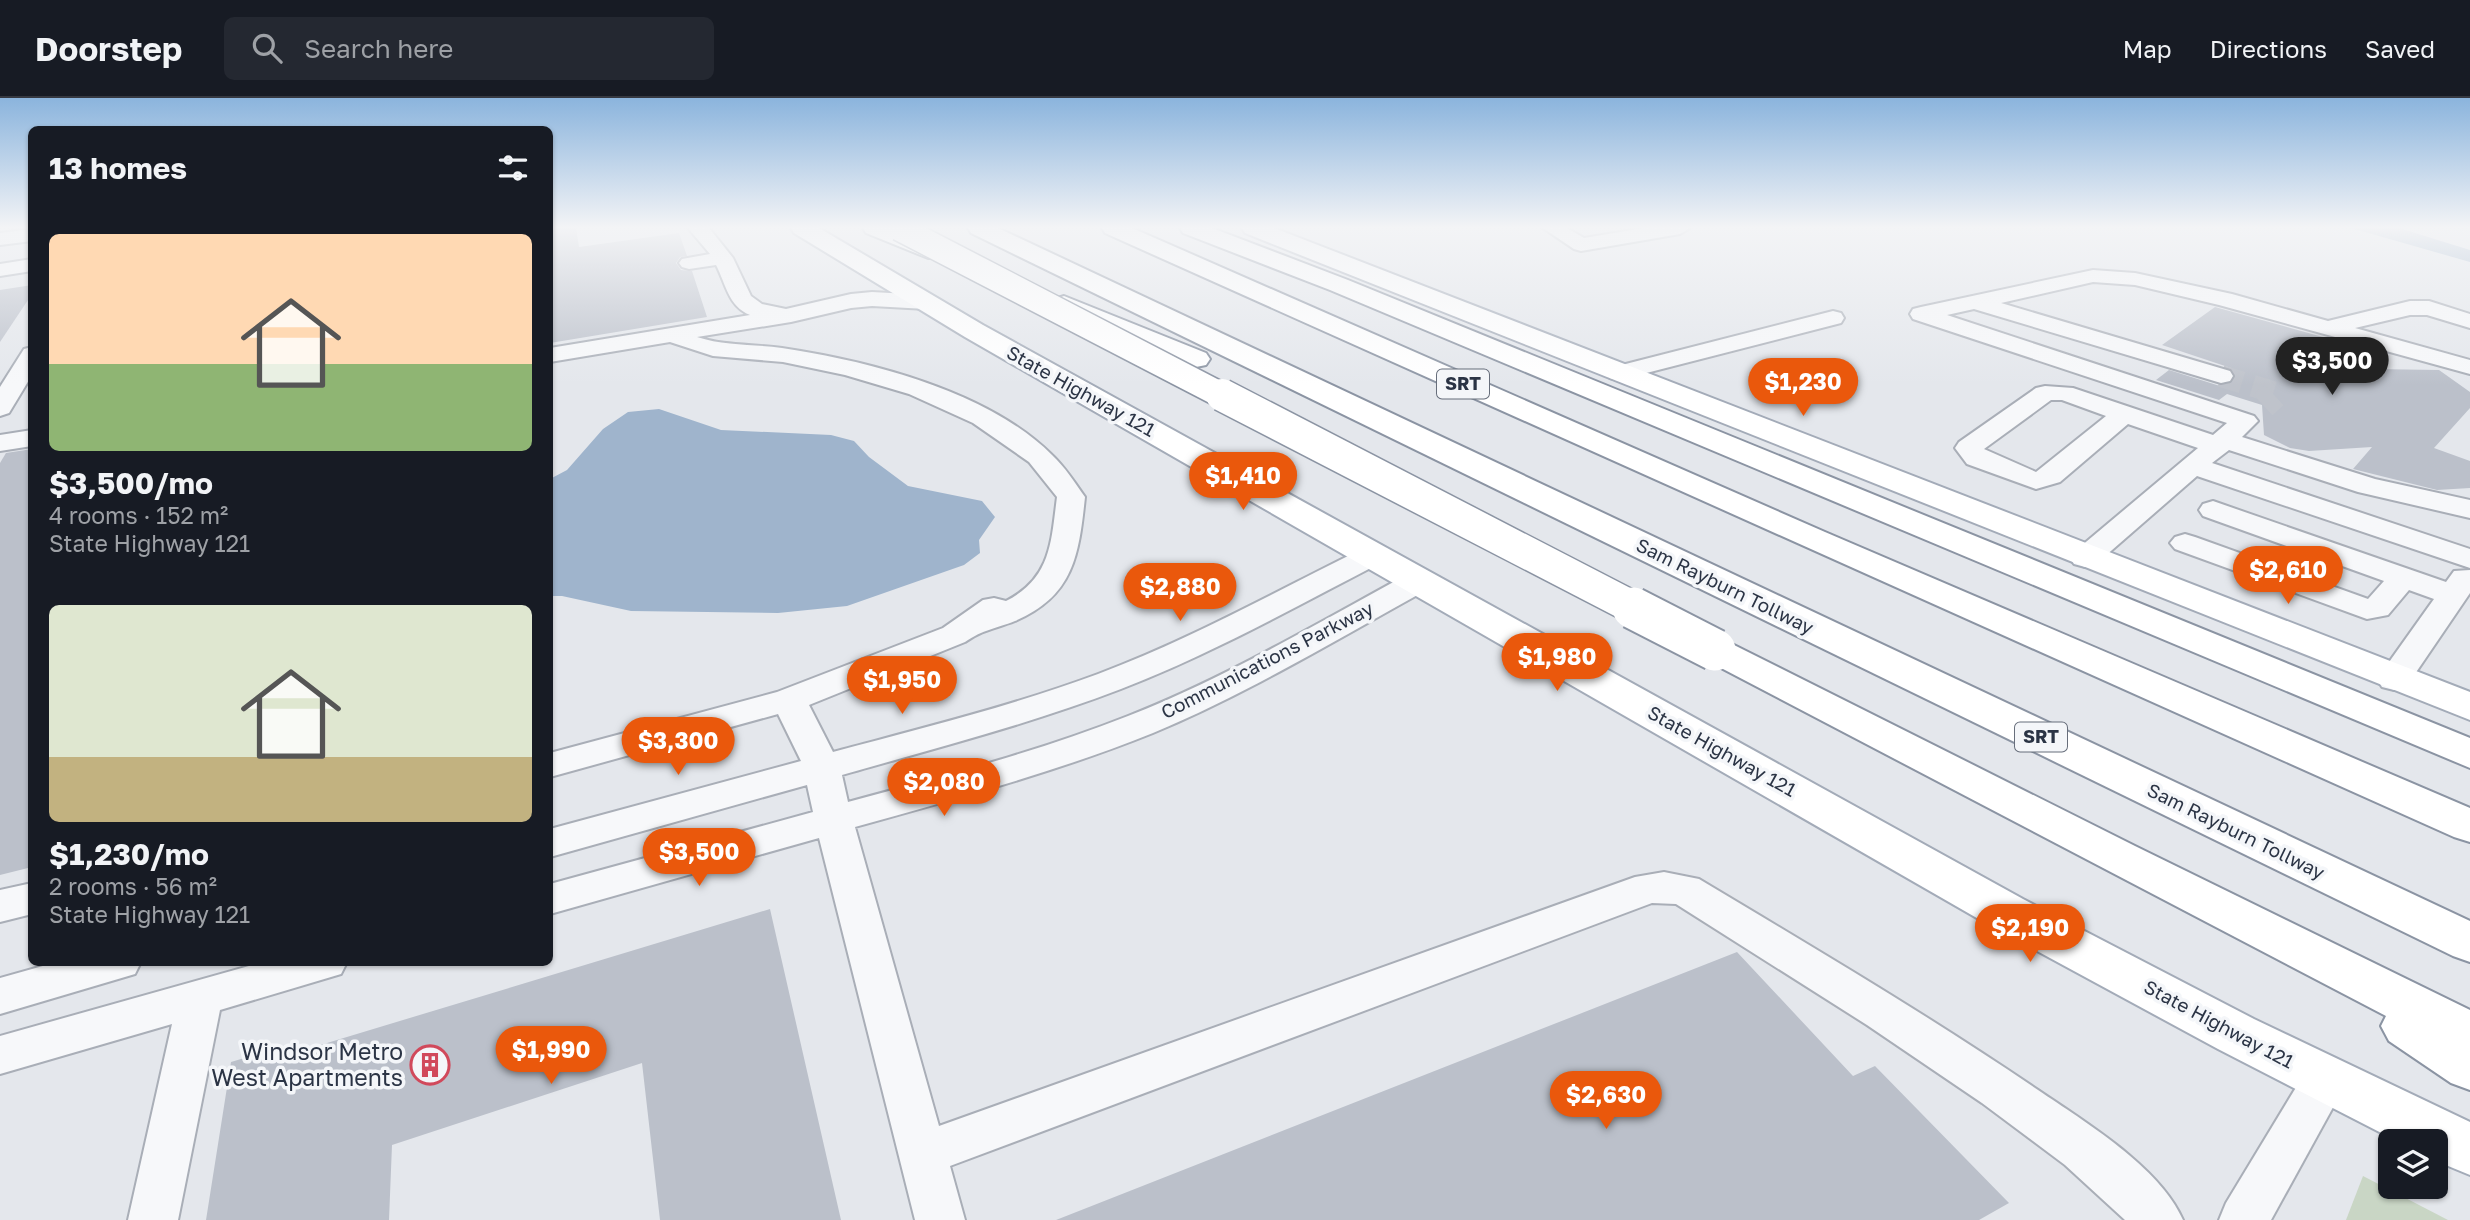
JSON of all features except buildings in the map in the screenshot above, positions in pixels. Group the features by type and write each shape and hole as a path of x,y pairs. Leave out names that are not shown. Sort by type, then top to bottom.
{"main road":[{"name":"State Highway 121","path":"890,280 2006,912 2325,1080 2470,1150"},
{"path":"1000,280 2119,858 2470,1034"},
{"path":"1001,280 1611,531"},
{"name":"Sam Rayburn Tollway","path":"1088,280 2470,943"},
{"name":"SRT","path":"1231,280 1813,539 2470,825"},
{"path":"1293,280 1813,539"},
{"path":"1327,280 2470,754"},
{"path":"1385,280 2085,558 2470,707"},
{"path":"2119,858 2312,968 2470,1067"}],"street":[{"path":"727,280 726,290 735,325"},
{"path":"733,280 740,300 755,309 791,315"},
{"path":"850,301 865,280"},
{"path":"2073,280 1921,314 2254,413 2085,558"},
{"path":"2133,280 2224,299 2470,367"},
{"path":"553,355 791,315 850,301 872,299 926,302"},
{"path":"1975,302 2221,376"},
{"path":"2328,328 2410,308 2429,308 2470,321"},
{"path":"1619,373 1833,318"},
{"path":"674,335 685,342 725,350 782,355 894,381 975,413 1039,456 1071,497 1058,573"},
{"path":"0,408 28,361"},
{"path":"2123,414 2050,476 2036,481 1977,458 1968,448 2045,393 2064,393 2123,414 2368,486 2470,509"},
{"path":"0,443 28,439"},
{"path":"2194,466 2470,559"},
{"path":"2213,509 2404,577 2461,583 2394,679"},
{"path":"2185,543 2367,609 2378,608 2404,577"},
{"path":"553,842 1024,712 1111,681 1192,647 1373,555"},
{"name":"Communications Parkway","path":"553,898 1040,762 1142,724 1231,683 1419,581"},
{"path":"553,764 789,699 954,635 977,621"},
{"path":"789,699 822,767 833,818 940,1220"},
{"path":"923,1154 1649,888 1664,887 1685,890 1928,1040 2089,1152 2134,1193 2158,1220"},
{"path":"0,906 28,899"},
{"path":"0,996 106,966"},
{"path":"0,1055 312,966"},
{"path":"153,1220 200,999"},
{"path":"2244,1220 2325,1080"}],"lane":[{"path":"977,621 996,619 1032,600 1049,586 1058,573"}],"green space":[{"path":"2363,1176 2378,1184 2378,1199 2407,1199 2448,1220 2346,1220"}],"water":[{"path":"659,409 721,430 831,435 854,441 869,457 908,486 982,501 995,517 979,540 980,553 964,565 847,606 778,613 631,611 553,596 553,477 567,470 603,429 628,412"}],"tunnel":[{"path":"2221,376 2276,393 2274,395"},
{"path":"2263,405 2274,395"}],"place":[{"name":"Windsor Metro West Apartments","path":"430,1065"}]}
